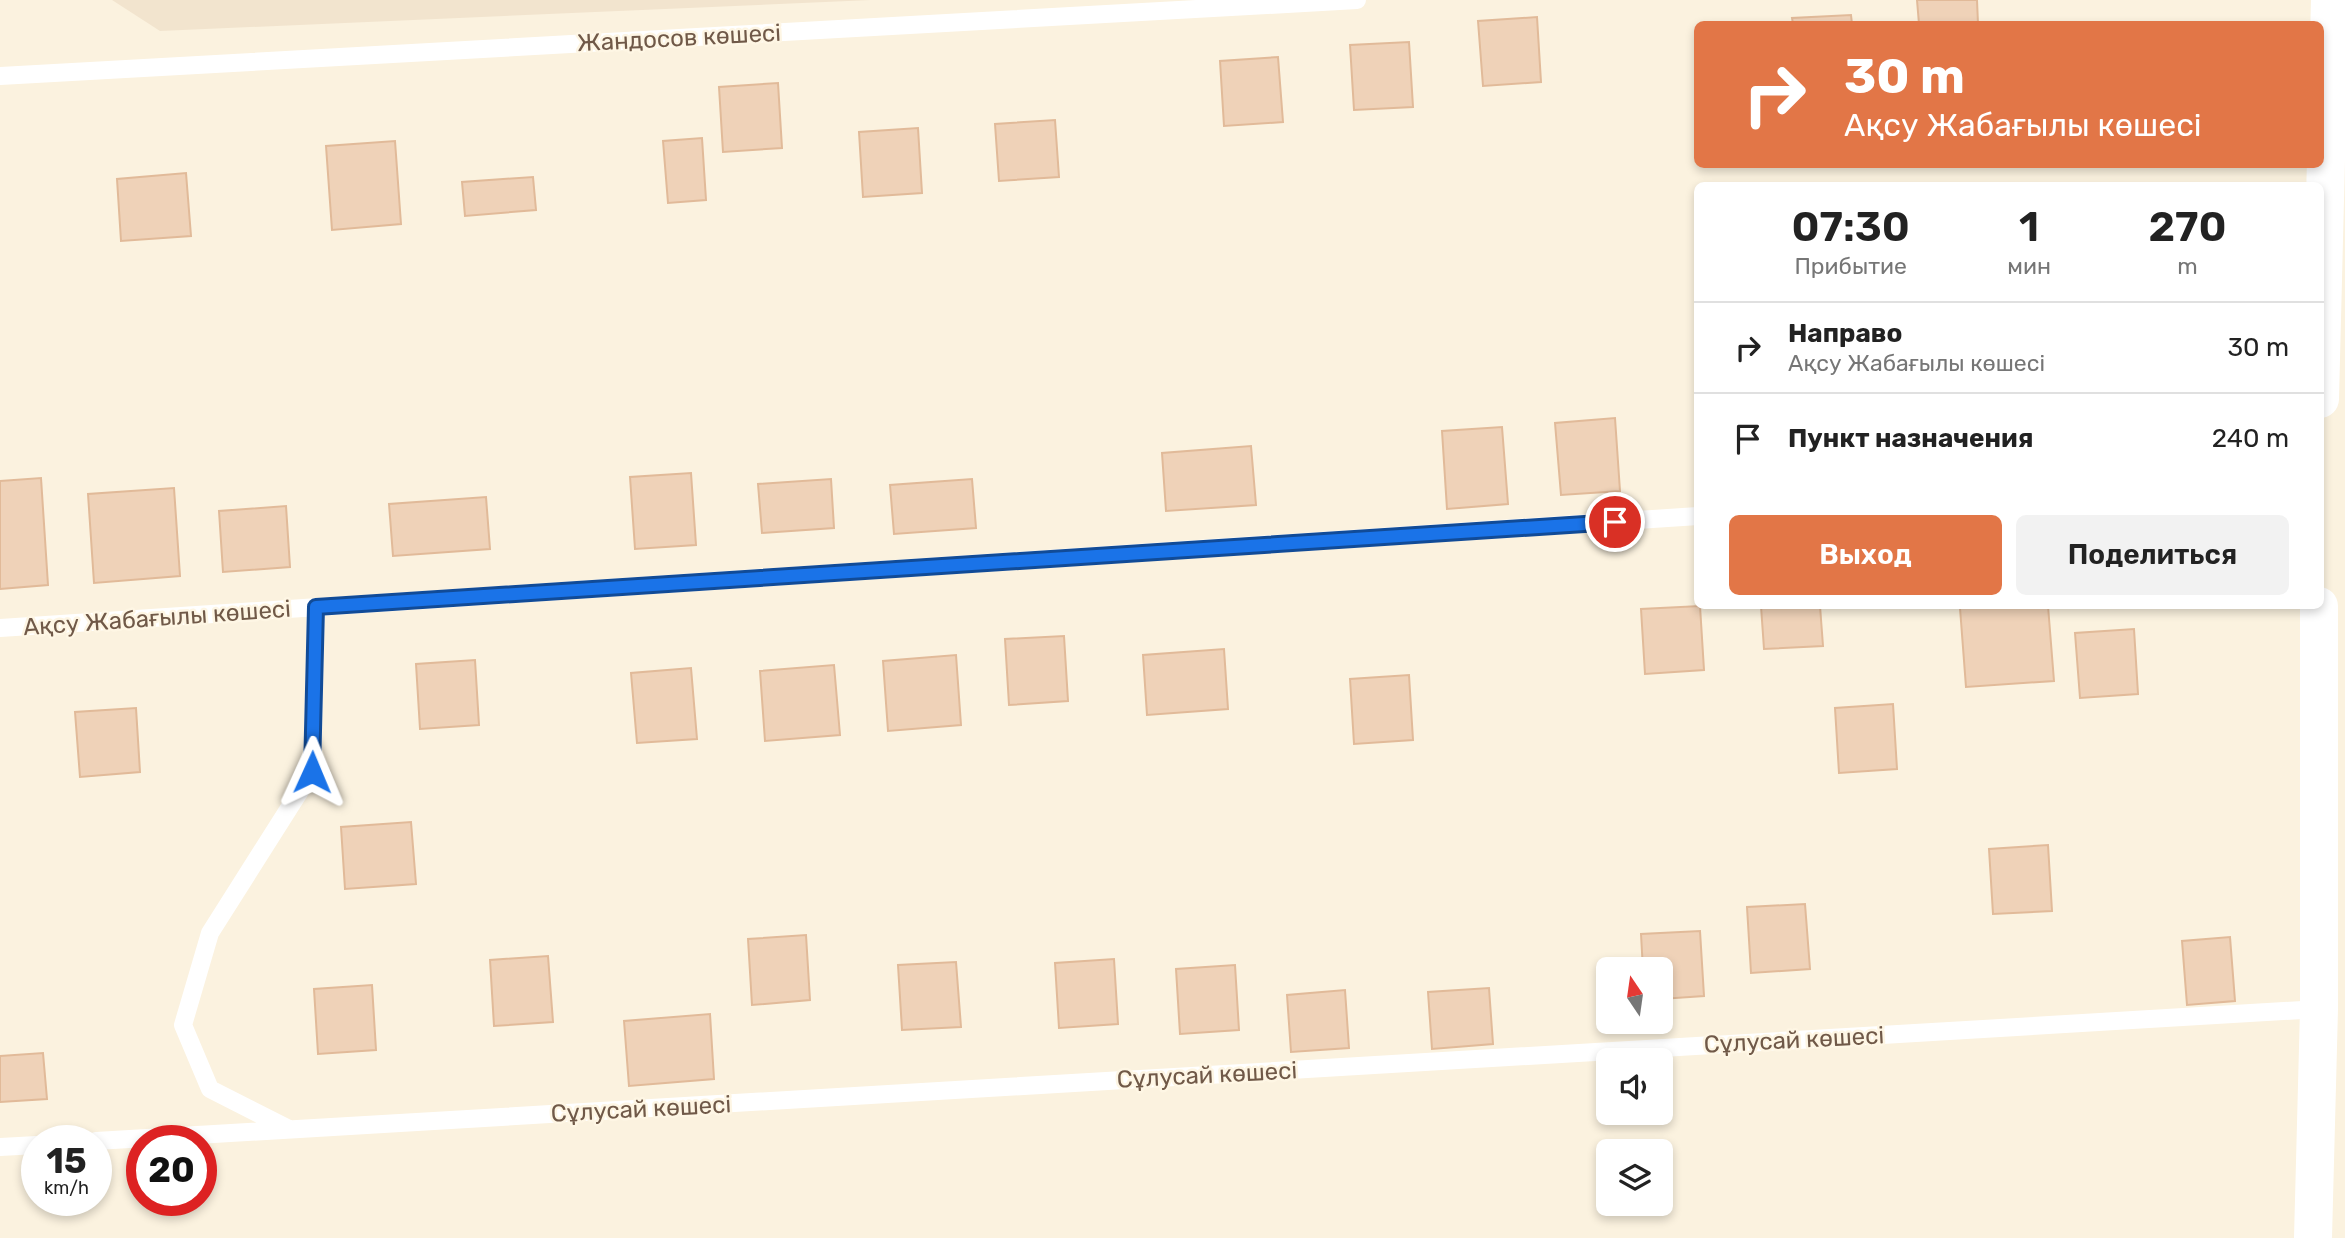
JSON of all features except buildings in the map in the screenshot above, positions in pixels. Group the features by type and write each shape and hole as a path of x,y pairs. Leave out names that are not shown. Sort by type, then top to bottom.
{"street":[{"path":"2324,239 2330,0"},
{"path":"2313,1238 2319,1009 2319,609"}],"lane":[{"name":"Жандосов көшесі","path":"0,76 1357,0"},
{"name":"Ақсу Жабағылы көшесі","path":"0,628 1694,516"},
{"path":"291,1129 210,1089 183,1025 211,933 312,772 316,607"},
{"name":"Сұлусай көшесі","path":"112,1140 2319,1009"},
{"path":"0,1147 21,1145"}],"shaded area":[{"path":"112,0 871,0 160,31"}],"route":[{"path":"312,772 316,607 1615,522"}]}
